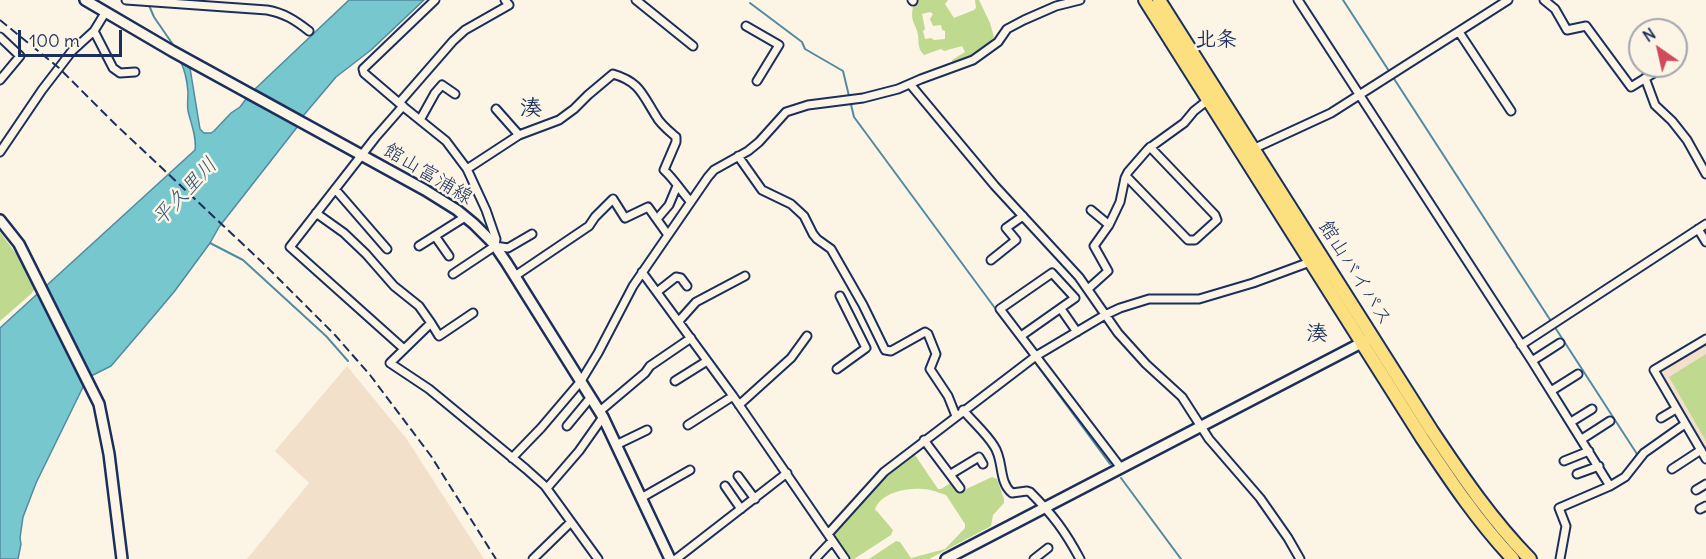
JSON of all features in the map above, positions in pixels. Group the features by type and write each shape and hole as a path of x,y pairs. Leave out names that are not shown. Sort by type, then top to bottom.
{"highway":[{"name":"館山バイパス","path":"1145,0 1310,262 1462,477 1494,519 1530,559"},
{"name":"館山バイパス","path":"1159,0 1253,149 1451,481 1489,532 1513,559"}],"main road":[{"name":"館山富浦線","path":"85,0 172,51 435,196 484,233 515,276 601,414 670,559"},
{"path":"0,220 19,244 99,404 105,427 122,559"},
{"path":"946,559 1367,340"}],"street":[{"path":"126,0 281,12 309,31"},
{"path":"435,0 363,69 364,73 446,141 467,169 486,210 496,239 495,246"},
{"path":"404,349 290,247 453,41 465,30 509,5 505,0"},
{"path":"636,0 693,46"},
{"path":"512,458 581,381 633,286 690,201 714,170 748,151 786,112 803,106 876,96 973,60 998,42 1006,29 1056,6 1080,0"},
{"path":"1298,0 1532,361 1610,486"},
{"path":"1253,149 1330,113 1508,0"},
{"path":"1544,0 1555,9 1567,30 1586,26 1632,87 1646,78 1656,105 1687,140 1706,174"},
{"path":"0,151 42,90 72,51 94,31 105,13"},
{"path":"746,26 779,45 758,81"},
{"path":"94,31 113,68 120,73 135,72"},
{"path":"1459,32 1511,111"},
{"path":"0,37 20,56 0,80"},
{"path":"467,169 519,135 559,120 574,110 613,74 632,82 646,97 657,119 676,137 664,170 690,201"},
{"path":"910,84 995,186 1088,289 1118,333 1146,364 1182,397 1209,439 1260,498 1300,559"},
{"path":"420,120 442,85 455,94"},
{"path":"1088,289 1108,271 1094,246 1109,225 1120,202 1126,176 1150,147 1185,123 1194,111 1208,100"},
{"path":"496,109 519,135"},
{"path":"1126,176 1188,240 1195,240 1217,220 1215,215 1150,147"},
{"path":"738,156 762,190 790,204 804,216 817,239 831,249 863,305 885,350 891,351 925,332 928,334 936,354 930,369 948,396 956,416"},
{"path":"657,219 669,205 677,186"},
{"path":"334,189 387,249"},
{"path":"515,276 589,226 613,199 625,218 648,207 668,235"},
{"path":"1091,210 1109,225"},
{"path":"316,213 344,233 394,286 419,306 439,336 473,313"},
{"path":"991,260 1016,240 1006,228 1023,216"},
{"path":"419,246 465,217"},
{"path":"1521,345 1706,224"},
{"path":"1698,229 1706,242"},
{"path":"453,274 495,246 508,248 532,234"},
{"path":"435,236 448,256"},
{"path":"828,534 884,472 924,440 1033,358 1105,315 1149,299 1199,299 1253,283 1310,262"},
{"path":"642,272 733,396 845,559"},
{"path":"1021,336 1075,298 1052,273 1000,309 1021,336 1033,358 1121,468"},
{"path":"679,321 696,302 745,276"},
{"path":"657,291 676,277 681,278 687,286"},
{"path":"837,369 866,348 840,296"},
{"path":"1061,309 1077,332"},
{"path":"431,323 390,363 429,389 526,469 547,489 598,559"},
{"path":"739,405 791,358 807,336"},
{"path":"547,489 579,451 601,414 651,366 691,338"},
{"path":"1706,339 1654,370 1706,459"},
{"path":"1532,361 1560,342"},
{"path":"675,381 707,361"},
{"path":"1551,392 1578,374"},
{"path":"688,425 733,396"},
{"path":"567,426 591,397"},
{"path":"1661,418 1676,408"},
{"path":"1571,422 1592,409"},
{"path":"963,410 994,446 1010,492 1030,492 1046,507 1065,531 1080,559"},
{"path":"1582,440 1610,421"},
{"path":"1560,559 1566,526 1559,508 1610,486 1628,475 1647,450 1685,424"},
{"path":"616,445 647,430"},
{"path":"924,440 960,488"},
{"path":"1672,470 1701,450"},
{"path":"1564,461 1589,451"},
{"path":"951,474 980,456 983,464"},
{"path":"1577,474 1599,466"},
{"path":"641,498 690,470"},
{"path":"670,559 755,499 787,473"},
{"path":"738,476 755,499"},
{"path":"1696,490 1706,484"},
{"path":"724,486 741,509"},
{"path":"533,559 572,522"},
{"path":"815,559 832,541"},
{"path":"1034,559 1048,548"}],"shaded area":[{"path":"1706,343 1706,453 1660,371"},
{"path":"347,366 406,438 484,559 247,559 309,483 275,451"}],"green space":[{"path":"914,0 948,0 945,4 954,18 974,10 975,0 979,0 994,37 976,53 954,64 952,60 965,52 962,46 944,51 941,49 924,55 920,49 918,34 912,18","holes":["930,12 933,14 930,19 933,26 941,25 942,30 945,31 945,39 925,39 922,14"]},
{"path":"0,232 17,255 35,289 0,321"},
{"path":"1706,354 1706,441 1669,377"},
{"path":"911,454 915,455 938,489 952,482 962,491 992,477 997,479 1004,503 993,515 991,526 929,559 869,559 896,541 900,542 911,558 945,549 965,528 965,524 946,495 926,489 903,490 883,499 875,509 893,530 891,535 854,559 849,559 833,538 836,527 884,473"}],"water":[{"path":"349,0 424,0 371,50 336,77 303,116 255,89"},
{"name":"平久里川","path":"181,63 190,68 200,129 204,133 214,131 246,99 298,126 219,227 174,292 111,366 91,376 84,385 36,483 23,517 18,559 0,559 0,328 195,150 188,109 187,81"}],"waterway":[{"path":"1343,0 1637,454 1632,463"},
{"path":"148,3 154,17 176,49"},
{"path":"750,3 802,42 805,49 843,71 854,117 1110,464"},
{"path":"210,243 243,260 326,336 348,361"},
{"path":"1121,478 1181,559"}],"railway":[{"path":"0,20 59,68 335,335 370,375 431,456 496,559"}],"district":[{"name":"北条","path":"1216,40"},
{"name":"湊","path":"531,109"},
{"name":"湊","path":"1317,334"}]}
